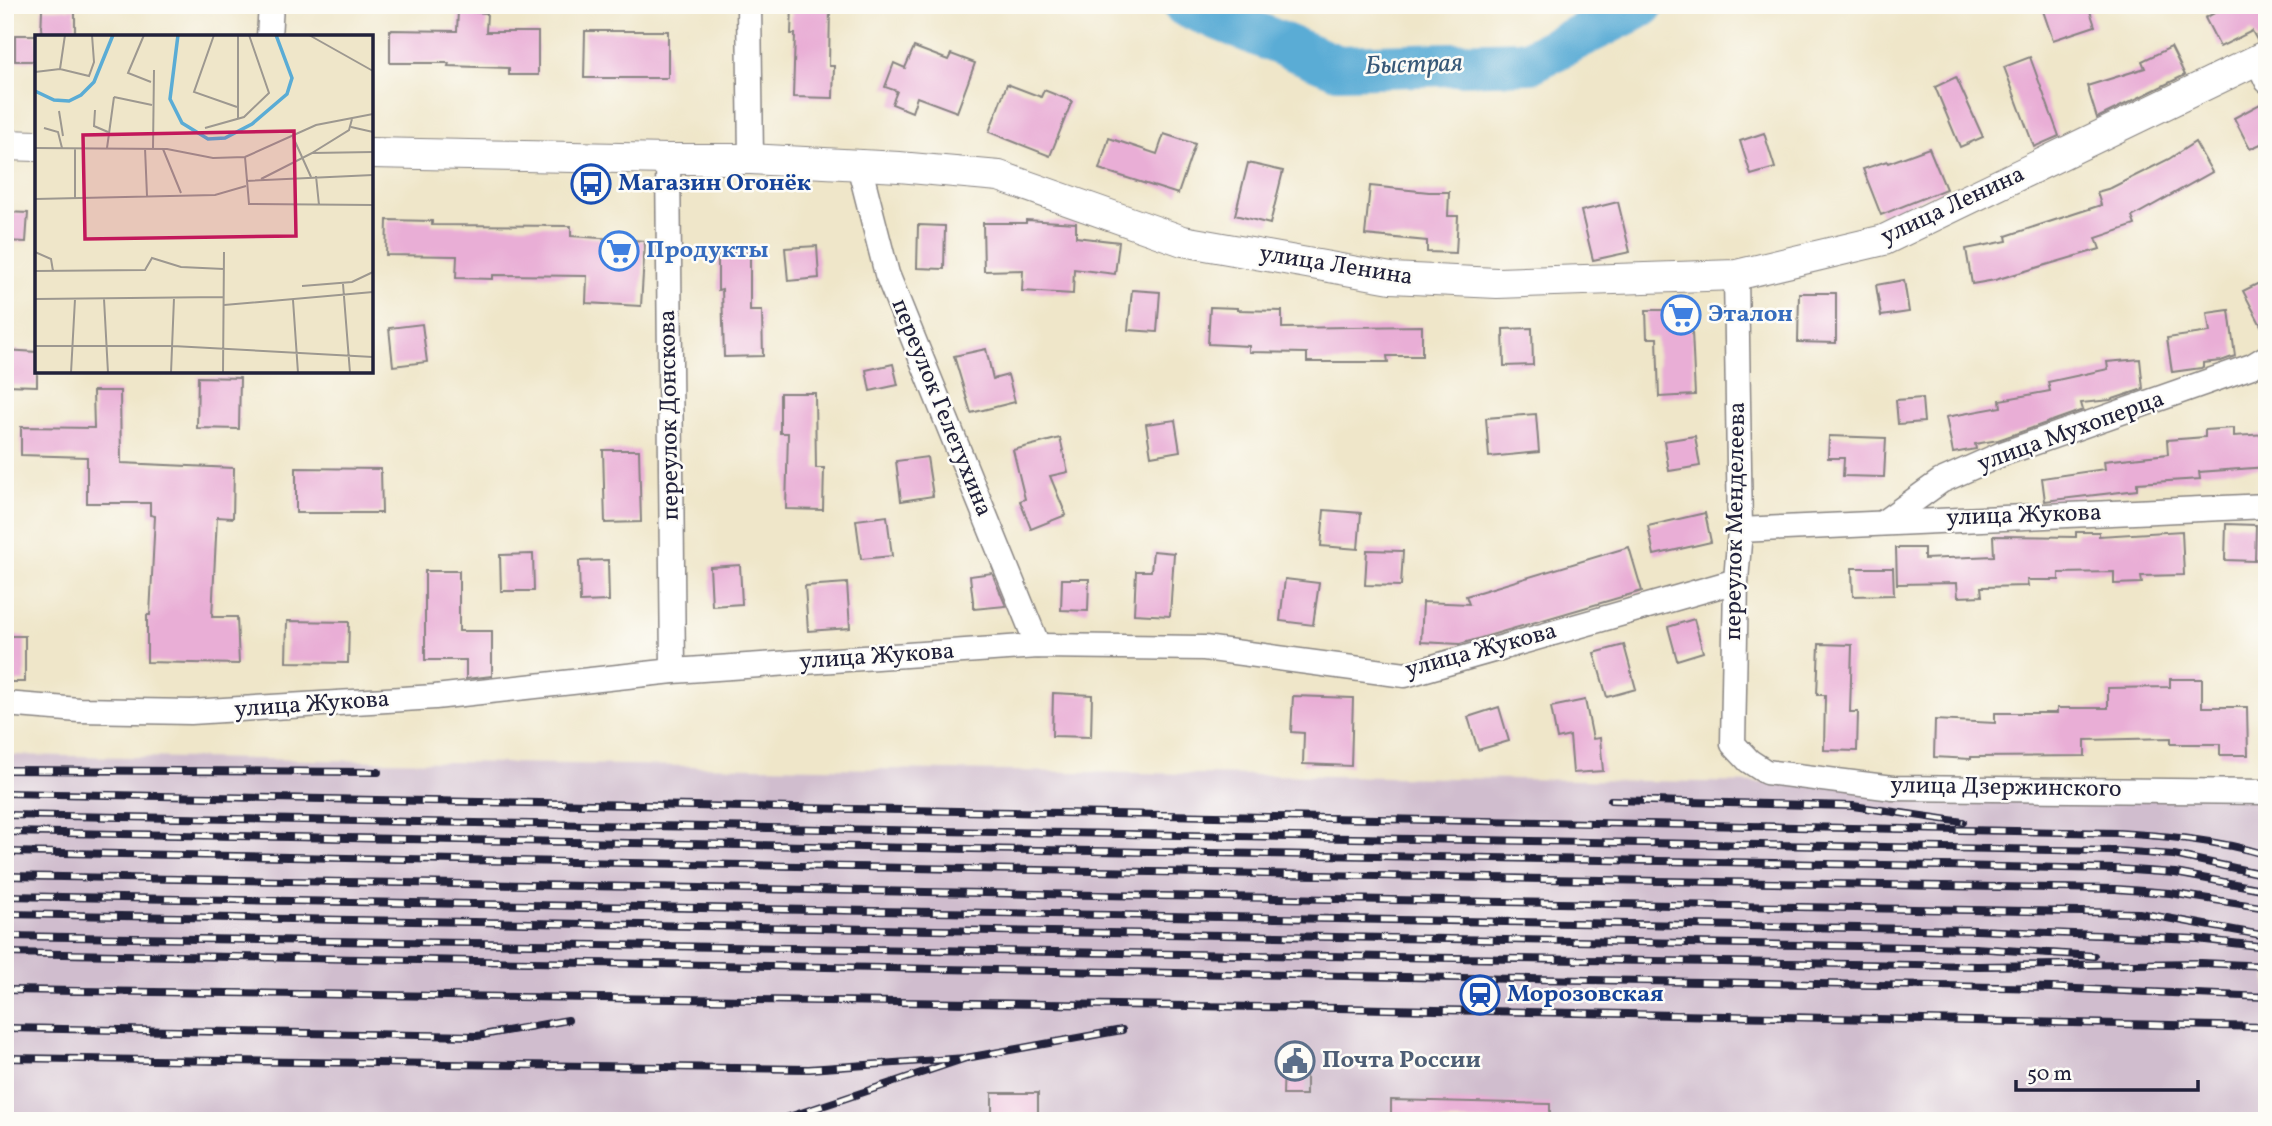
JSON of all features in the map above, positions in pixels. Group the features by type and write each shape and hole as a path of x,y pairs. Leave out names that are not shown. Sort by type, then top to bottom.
{"street":[{"path":"269,35 271,5"},
{"path":"749,5 751,159"},
{"name":"улица Ленина","path":"373,153 751,159 999,176 1183,241 1391,278 1497,282 1736,275 1884,240 2264,65"},
{"path":"5,145 35,146"},
{"name":"переулок Донскова","path":"667,159 673,671"},
{"name":"переулок Гелетухина","path":"859,165 887,274 1038,646"},
{"name":"переулок Менделеева","path":"1736,275 1740,530 1732,744 1749,761"},
{"name":"улица Мухоперца","path":"1884,522 1941,481 1990,460 2252,366 2267,357"},
{"name":"улица Жукова","path":"1740,530 2267,506"},
{"name":"улица Жукова","path":"5,704 79,710 191,712 435,697 673,671 1038,646 1204,648 1405,675 1736,581"},
{"name":"улица Дзержинского","path":"1749,761 1766,772 1893,788 2267,792"}],"shaded area":[{"path":"5,755 2267,791 2267,1121 5,1121"}],"building":[{"path":"792,5 830,5 829,66 834,66 833,98 793,97 795,34 791,34"},
{"path":"2041,5 2088,5 2095,26 2053,40"},
{"path":"2229,5 2267,5 2267,38 2257,40 2252,31 2220,47 2205,18"},
{"path":"42,9 75,9 75,35 41,35"},
{"path":"458,11 487,13 486,32 538,32 538,75 509,75 509,68 448,66 449,63 390,63 390,30 457,31"},
{"path":"585,31 668,31 668,78 584,78"},
{"path":"15,35 35,35 35,61 15,61"},
{"path":"914,47 948,60 951,54 975,63 957,112 917,97 912,112 892,104 897,91 885,87 894,63 905,68"},
{"path":"2171,47 2185,75 2097,118 2087,86 2145,68 2142,61"},
{"path":"2030,57 2059,136 2034,147 2004,67"},
{"path":"1956,77 1983,137 1960,147 1935,87"},
{"path":"1007,84 1041,97 1044,90 1072,101 1050,156 989,132"},
{"path":"2260,104 2267,118 2267,141 2250,149 2234,118"},
{"path":"1764,133 1775,168 1751,175 1740,141"},
{"path":"1164,134 1195,144 1178,194 1099,169 1109,138 1157,154"},
{"path":"2195,142 2212,172 2132,217 2135,225 2096,238 2100,249 1995,280 1972,284 1966,249 2007,241 2006,236 2101,205 2097,192 2111,188 2169,159"},
{"path":"1929,148 1946,189 1881,215 1863,169"},
{"path":"1248,163 1283,171 1270,224 1235,215"},
{"path":"1370,186 1449,192 1448,216 1458,216 1456,253 1427,252 1427,241 1365,235"},
{"path":"1618,202 1630,252 1593,260 1581,211"},
{"path":"5,212 28,213 26,242 5,241"},
{"path":"387,220 432,221 432,225 571,226 571,236 645,241 641,306 586,303 587,276 493,275 493,279 456,278 457,256 386,255"},
{"path":"1026,220 1076,223 1076,237 1119,242 1115,274 1074,269 1073,294 1022,291 1023,270 984,271 983,223 1026,223"},
{"path":"918,225 945,226 944,269 917,268"},
{"path":"817,246 819,278 788,281 785,248"},
{"path":"750,253 750,311 762,311 763,356 724,357 718,254"},
{"path":"2267,279 2267,337 2243,291"},
{"path":"1904,280 1909,312 1881,316 1876,285"},
{"path":"1132,290 1160,292 1157,332 1128,330"},
{"path":"1799,293 1836,293 1836,343 1798,342"},
{"path":"1210,307 1282,311 1282,328 1422,326 1422,356 1387,356 1388,362 1307,362 1307,353 1249,352 1249,346 1208,344"},
{"path":"1646,310 1691,310 1695,395 1659,397 1657,338 1647,338"},
{"path":"2229,310 2235,356 2203,363 2201,368 2172,372 2167,338 2210,332 2207,313"},
{"path":"422,324 427,362 393,366 389,328"},
{"path":"1532,328 1533,365 1504,366 1503,329"},
{"path":"986,349 993,379 1008,375 1015,402 971,413 954,356"},
{"path":"5,350 35,352 37,386 5,385"},
{"path":"2140,359 2143,389 2110,400 2081,403 2083,410 1998,440 1975,444 1976,449 1953,453 1946,417 2001,407 2000,400 2050,391 2048,382 2108,369 2107,362"},
{"path":"893,364 898,385 870,391 866,370"},
{"path":"198,377 240,378 239,429 197,428"},
{"path":"93,391 120,391 121,463 234,468 233,518 217,517 212,617 237,617 239,664 147,662 147,615 150,615 155,516 150,515 150,503 87,503 87,457 21,455 21,427 94,428"},
{"path":"780,393 815,393 816,468 824,468 823,510 786,509 788,433 780,433"},
{"path":"1922,398 1924,422 1898,424 1896,400"},
{"path":"1536,414 1539,452 1489,457 1486,418"},
{"path":"1175,420 1180,451 1151,456 1146,424"},
{"path":"2234,428 2234,436 2267,434 2267,467 2199,472 2200,479 2137,483 2137,490 2045,501 2042,478 2105,469 2104,461 2168,454 2167,440 2205,437 2205,430"},
{"path":"1695,436 1700,466 1669,471 1664,441"},
{"path":"1829,436 1886,438 1884,477 1843,476 1844,458 1828,458"},
{"path":"1060,438 1068,472 1050,476 1066,515 1031,529 1020,501 1025,499 1013,450"},
{"path":"603,450 639,450 641,522 605,523"},
{"path":"927,457 933,496 901,501 896,461"},
{"path":"296,468 381,469 382,513 296,513"},
{"path":"1324,510 1361,513 1358,549 1321,546"},
{"path":"1705,513 1711,542 1654,555 1648,526"},
{"path":"887,516 892,556 861,559 856,520"},
{"path":"2226,524 2256,525 2255,561 2225,560"},
{"path":"2182,531 2184,575 2141,576 2142,583 2114,584 2114,572 2059,573 2059,580 2027,580 2028,586 1981,587 1982,596 1958,597 1957,583 1897,584 1896,548 1924,548 1924,559 1994,556 1993,536 2076,537 2076,532 2099,532 2099,536"},
{"path":"1629,547 1642,591 1460,644 1421,642 1423,602 1469,604 1466,596"},
{"path":"1367,550 1403,551 1401,586 1365,585"},
{"path":"1153,551 1174,553 1170,616 1134,614 1136,571 1151,571"},
{"path":"533,554 534,591 501,591 500,555"},
{"path":"608,560 609,601 580,602 579,561"},
{"path":"740,565 742,604 712,606 710,567"},
{"path":"1852,568 1893,568 1894,595 1853,596"},
{"path":"425,571 459,571 459,631 492,631 492,676 466,679 466,660 425,660"},
{"path":"992,573 1006,606 974,609 970,576"},
{"path":"1062,579 1089,579 1088,611 1061,610"},
{"path":"1285,579 1319,583 1313,625 1280,621"},
{"path":"847,583 850,628 808,631 805,586"},
{"path":"1694,619 1703,652 1677,660 1668,627"},
{"path":"287,621 349,622 348,663 286,662"},
{"path":"5,636 25,636 25,682 5,682"},
{"path":"1819,644 1852,645 1850,712 1858,712 1857,751 1824,750 1825,695 1817,695"},
{"path":"1624,645 1636,689 1607,697 1594,653"},
{"path":"2170,679 2202,679 2202,707 2247,707 2248,755 2220,755 2220,744 2171,744 2171,738 2085,740 2085,756 1971,759 1934,757 1935,720 1995,723 1995,713 2057,713 2057,708 2108,708 2108,688 2170,687"},
{"path":"1053,693 1092,695 1091,737 1052,736"},
{"path":"1293,696 1353,698 1351,766 1303,764 1304,733 1291,732"},
{"path":"1585,700 1593,739 1600,738 1603,771 1573,773 1570,736 1557,739 1551,707"},
{"path":"1499,707 1509,741 1478,750 1468,717"},
{"path":"1284,1061 1306,1061 1306,1095 1283,1095"},
{"path":"992,1093 1038,1093 1038,1116 992,1116"},
{"path":"1391,1100 1550,1104 1550,1121 1391,1121"}],"waterway":[{"name":"Быстрая","path":"1185,5 1338,67 1529,62 1642,5"}],"railway":[{"path":"5,770 378,772"},
{"path":"5,793 2117,833 2211,842 2267,855"},
{"path":"1611,800 1853,806 1963,822"},
{"path":"5,815 2115,851 2174,855 2267,875"},
{"path":"5,832 2117,869 2175,873 2267,890"},
{"path":"5,852 2116,889 2170,893 2267,908"},
{"path":"5,876 2139,913 2267,936"},
{"path":"5,896 1976,930 2197,939 2267,947"},
{"path":"5,914 1975,948 2094,956"},
{"path":"5,936 1978,966 2201,963 2267,966"},
{"path":"5,953 2053,988 2267,997"},
{"path":"5,990 1338,1008 2267,1027"},
{"path":"5,1028 477,1036 568,1020"},
{"path":"777,1121 966,1058 1122,1030"},
{"path":"5,1058 809,1069 966,1058"}],"place":[{"name":"Магазин Огонёк","path":"591,184"},
{"name":"Продукты","path":"619,251"},
{"name":"Эталон","path":"1681,315"},
{"name":"Морозовская","path":"1480,995"},
{"name":"Почта России","path":"1295,1061"}]}
